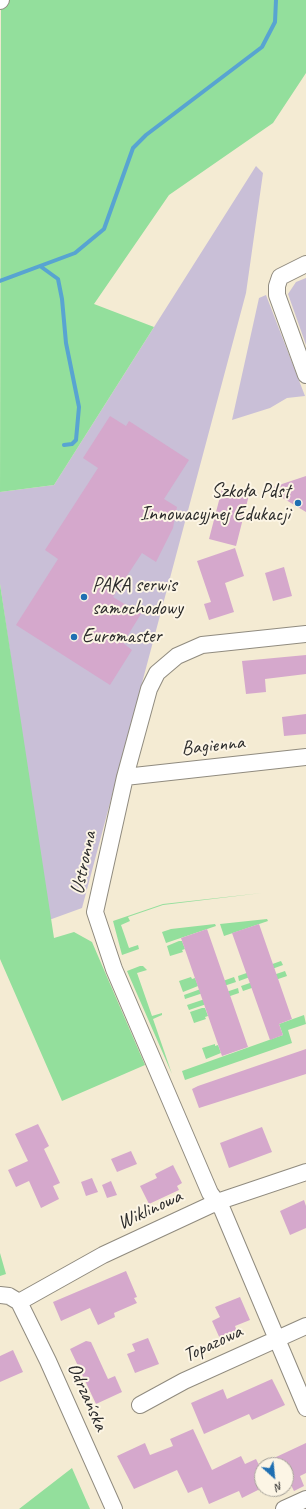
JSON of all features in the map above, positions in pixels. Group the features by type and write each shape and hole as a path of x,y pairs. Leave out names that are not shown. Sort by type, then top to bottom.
{"street":[{"path":"306,264 280,276 277,286 277,295 306,375"},
{"name":"Ustronna","path":"306,634 202,646 188,650 166,663 156,673 149,689 125,777 95,912 114,969 210,1193 222,1209 306,1408"},
{"name":"Bagienna","path":"125,777 306,757"},
{"name":"Wiklinowa","path":"18,1302 103,1255 216,1202 306,1172"},
{"path":"0,1295 9,1296 18,1302"},
{"name":"Odrzańska","path":"18,1302 48,1360 114,1509"},
{"name":"Topazowa","path":"140,1404 184,1381 276,1338 306,1326"},
{"path":"284,1509 306,1499"}],"shaded area":[{"path":"256,166 263,173 246,293 82,908 49,920 0,584 0,492 54,485"},
{"path":"306,278 306,345 288,294 296,282"},
{"path":"266,295 305,396 287,398 270,408 232,420 259,298"}],"green space":[{"path":"1,0 306,0 306,73 273,123 169,195 94,304 154,327 54,485 0,492"},
{"path":"0,584 54,938 74,932 92,942 145,1065 62,1101 0,959"},
{"path":"262,893 163,905 128,917 130,921 121,925 129,948 138,945 139,949 122,955 113,921 163,904"},
{"path":"267,919 268,921 224,936 220,924"},
{"path":"215,924 216,926 166,943 162,932 171,929"},
{"path":"182,941 185,949 182,950 183,952 170,956 167,946"},
{"path":"281,961 283,965 239,981 238,976"},
{"path":"143,966 147,970 137,973 152,1016 162,1013 162,1015 153,1019 172,1074 127,971"},
{"path":"285,971 287,976 243,991 241,986"},
{"path":"191,977 192,979 195,978 198,986 183,992 179,981"},
{"path":"234,977 236,982 185,999 184,995"},
{"path":"238,988 239,993 189,1010 187,1005"},
{"path":"205,1008 208,1016 205,1017 206,1019 194,1023 190,1012"},
{"path":"304,1015 306,1024 288,1030 292,1043 185,1080 182,1071 283,1035 279,1024"},
{"path":"215,1044 215,1046 218,1045 221,1053 206,1059 202,1048"},
{"path":"0,1253 6,1274 0,1276"},
{"path":"72,1468 90,1509 19,1509"}],"building":[{"path":"110,416 126,426 129,421 189,460 164,499 177,507 173,528 156,562 142,553 113,597 141,614 123,643 132,650 110,685 16,625 58,559 45,550 98,468 83,458"},
{"name":"Szkoła Pdst Innowacyjnej Edukacji","path":"306,476 306,512 276,494 273,487"},
{"path":"222,489 249,495 236,546 209,539"},
{"path":"235,548 244,576 225,583 234,612 209,620 204,604 211,602 197,561"},
{"path":"284,567 292,596 273,601 265,573"},
{"path":"306,655 306,674 265,679 266,692 246,694 242,661"},
{"path":"306,714 306,734 284,736 282,717"},
{"path":"259,924 292,1019 279,1024 283,1035 270,1040 232,933"},
{"path":"207,929 248,1047 222,1056 181,938"},
{"path":"306,1049 306,1074 199,1108 192,1089"},
{"path":"38,1124 49,1146 44,1149 60,1183 53,1186 59,1199 41,1208 29,1181 16,1187 8,1170 28,1161 15,1134"},
{"path":"262,1127 272,1152 229,1168 220,1143"},
{"path":"131,1151 137,1164 117,1172 111,1159"},
{"path":"173,1165 182,1183 177,1186 179,1190 149,1204 140,1186 157,1178 155,1174"},
{"path":"92,1178 98,1192 86,1196 81,1182"},
{"path":"111,1181 117,1195 107,1198 102,1185"},
{"path":"304,1200 306,1206 306,1228 290,1235 280,1211"},
{"path":"126,1271 137,1297 134,1298 137,1303 114,1313 115,1317 98,1325 90,1308 61,1321 53,1302"},
{"path":"240,1297 250,1320 235,1326 238,1334 221,1341 212,1321 220,1317 215,1307"},
{"path":"148,1338 159,1364 135,1373 127,1354 135,1351 132,1344"},
{"path":"86,1341 91,1342 108,1379 115,1376 122,1392 96,1404 70,1349"},
{"path":"13,1350 23,1372 0,1382 0,1356"},
{"path":"272,1379 285,1405 252,1420 249,1414 204,1434 191,1403 223,1389 227,1399"},
{"path":"193,1429 212,1470 241,1456 245,1464 254,1460 254,1492 242,1498 239,1491 209,1504 202,1487 188,1493 177,1470 134,1489 117,1456 145,1443 150,1455 173,1446 170,1439"},
{"path":"306,1443 306,1473 300,1476 304,1486 294,1491 294,1457 276,1457"}],"waterway":[{"path":"0,281 75,253 104,229 133,148 146,135 262,47 275,22 276,0"},
{"path":"40,266 58,279 62,299 66,343 79,407 76,440 72,444 64,445"}],"place":[{"name":"Szkoła Pdst Innowacyjnej Edukacji","path":"298,503"},
{"name":"PAKA serwis samochodowy","path":"84,597"},
{"name":"Euromaster","path":"74,637"}]}
